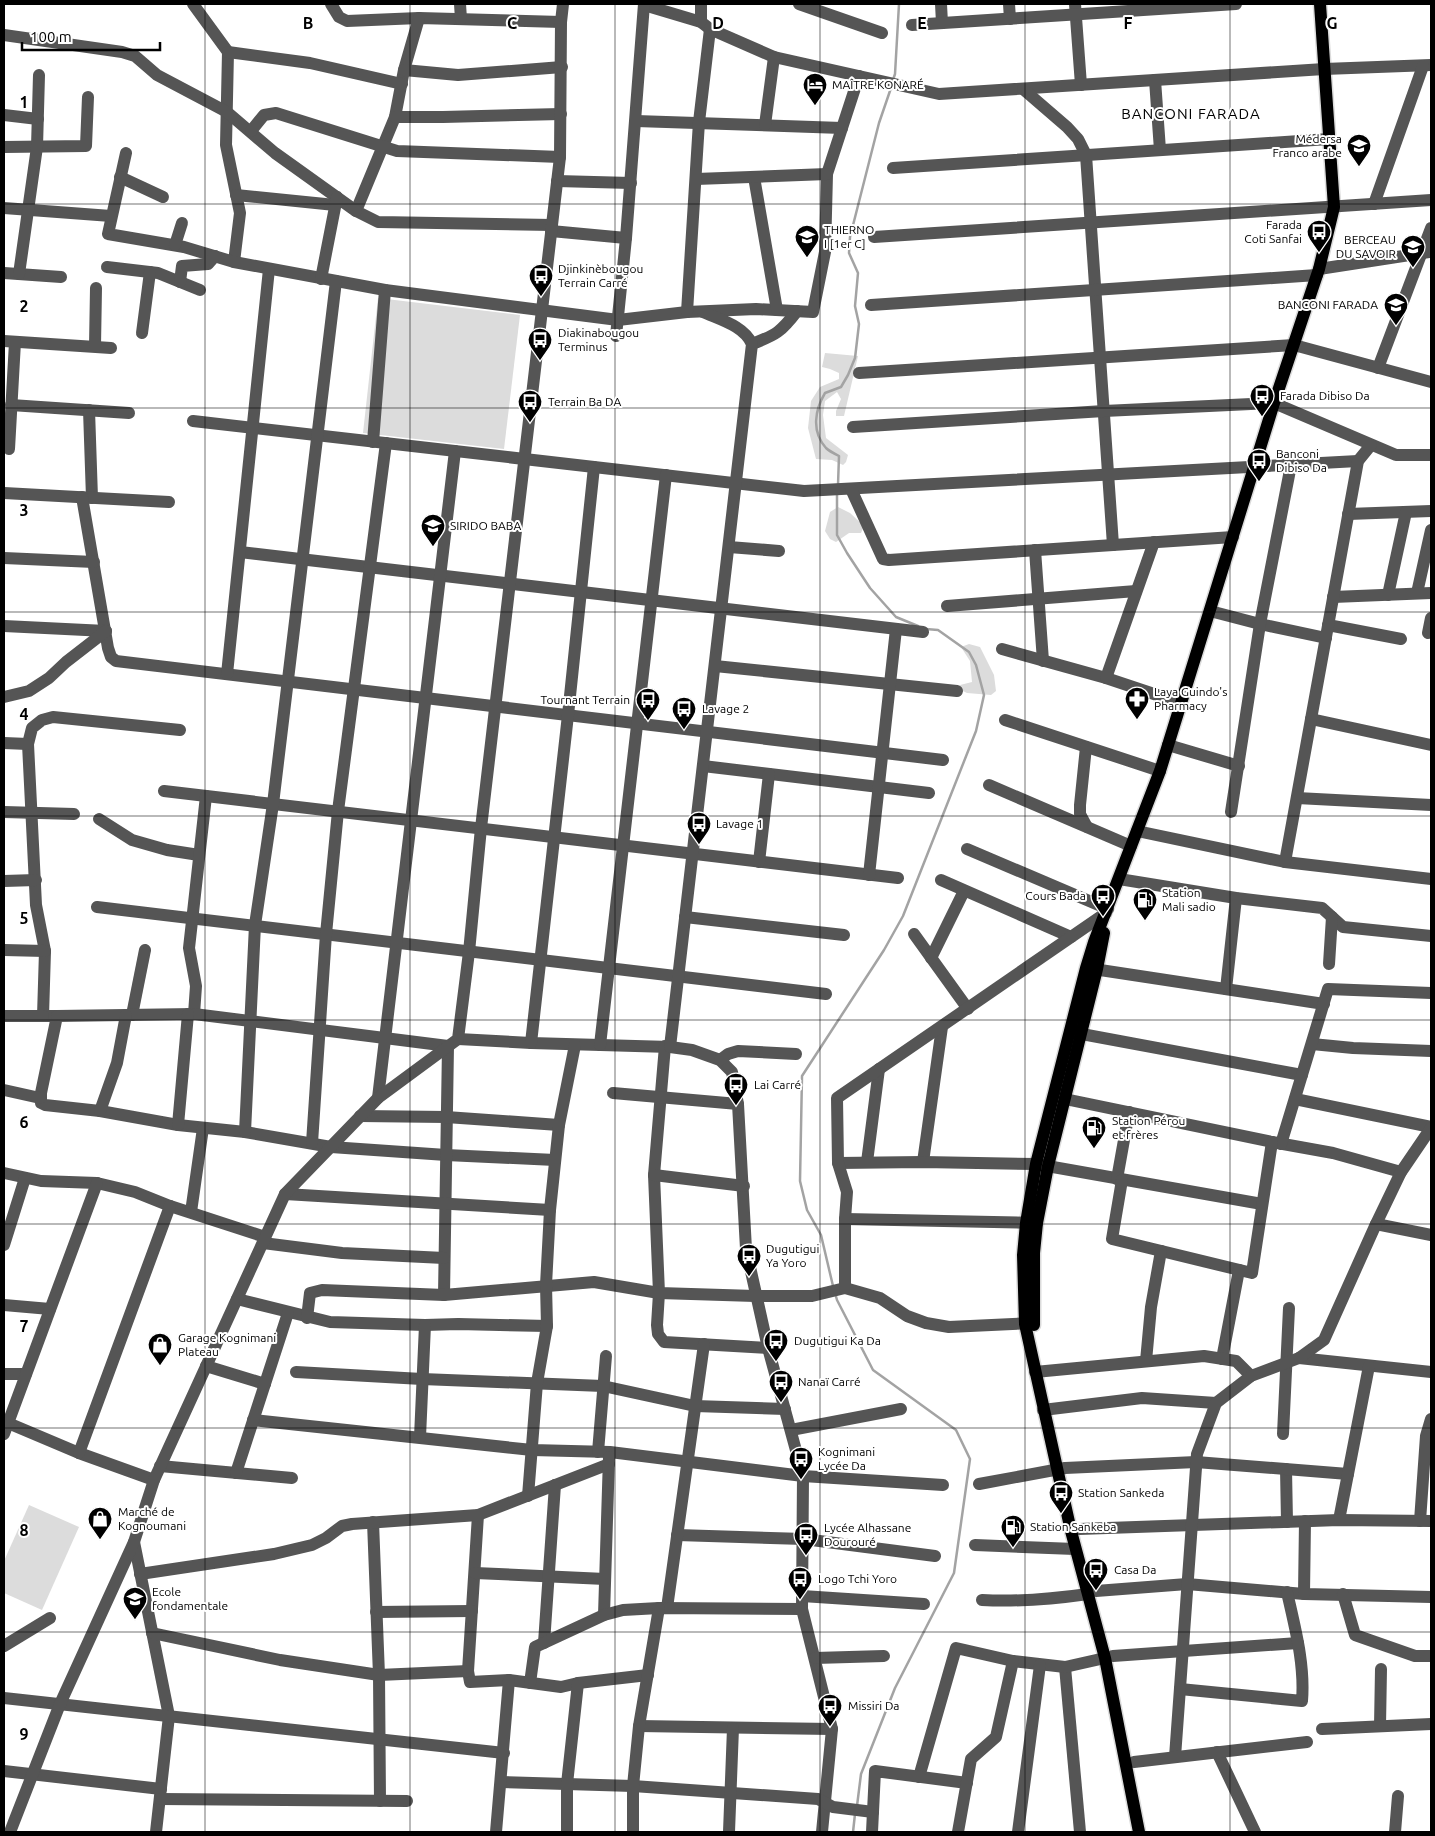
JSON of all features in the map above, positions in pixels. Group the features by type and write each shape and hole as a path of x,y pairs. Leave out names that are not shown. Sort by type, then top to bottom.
{"main road":[{"path":"1092,1592 1075,1549 1061,1469 1029,1324 1034,1253 1032,1223 1042,1165 1107,911 1160,771 1274,403 1318,272 1334,207 1320,4"},
{"path":"1042,1165 1065,1099 1076,1032"},
{"path":"1061,1469 1079,1529 1092,1592 1134,1762 1147,1832"},
{"path":"1109,1657 1139,1832"}],"street":[{"path":"193,4 228,52 226,145 240,213 234,262"},
{"path":"331,4 339,17 347,21 419,18 562,22"},
{"path":"460,4 461,19"},
{"path":"444,1295 446,1117 453,1042 469,952 481,828 560,157 562,22 564,4"},
{"path":"687,312 698,122 706,25 701,4"},
{"path":"799,4 882,33"},
{"path":"941,4 942,23"},
{"path":"1009,4 1010,19"},
{"path":"912,25 1010,19 1076,9 1236,4"},
{"path":"616,336 631,183 644,5 706,25 774,57 939,94 1324,69 1427,65 1374,204"},
{"path":"1076,9 1081,85"},
{"path":"356,211 395,117 404,70 419,18"},
{"path":"4,35 122,52 135,56 157,75 227,112 336,201 378,222 551,228 626,238"},
{"path":"228,52 310,63 402,84"},
{"path":"765,125 774,57"},
{"path":"404,70 458,75 562,67"},
{"path":"20,274 37,147 39,75"},
{"path":"126,153 108,234 175,245 234,262 336,282 618,320 702,311 777,310 813,312 825,252 827,174 858,76"},
{"path":"1155,80 1160,150"},
{"path":"1022,89 1078,138 1086,155 1114,545"},
{"path":"4,147 86,146 88,97"},
{"path":"252,131 264,115 276,113 397,151 560,157"},
{"path":"395,117 561,114"},
{"path":"4,115 38,119"},
{"path":"636,121 842,128"},
{"path":"893,168 1329,139"},
{"path":"696,179 827,174"},
{"path":"120,177 163,196"},
{"path":"754,177 777,310"},
{"path":"557,181 631,183"},
{"path":"236,195 336,201"},
{"path":"874,237 1431,200"},
{"path":"321,279 336,201"},
{"path":"4,208 111,216"},
{"path":"175,245 182,224"},
{"path":"1378,368 1427,252 1431,228"},
{"path":"871,305 1095,290 1318,272 1427,252"},
{"path":"180,282 182,266 208,264 215,256"},
{"path":"107,267 158,273 200,290"},
{"path":"228,674 269,269"},
{"path":"142,334 150,272"},
{"path":"4,273 61,277"},
{"path":"245,1132 256,925 273,804 336,282"},
{"path":"95,346 96,288"},
{"path":"312,1143 326,934 338,811 370,567 379,443 385,290"},
{"path":"702,311 748,335 752,344 708,732 661,1097 654,1175 659,1293 657,1325 658,1334 664,1342 768,1348"},
{"path":"752,344 776,335 785,327 797,311"},
{"path":"9,449 9,341 111,348"},
{"path":"859,373 1294,346 1431,382"},
{"path":"853,427 1104,411 1274,403 1396,455 1431,455"},
{"path":"9,412 89,410 129,413"},
{"path":"89,410 87,498 94,562 106,631 111,656 116,661 942,760"},
{"path":"193,421 804,491 1358,462"},
{"path":"1285,862 1358,462 1371,445"},
{"path":"378,1098 455,451"},
{"path":"1231,812 1260,624 1291,465"},
{"path":"531,1043 594,467"},
{"path":"600,1045 666,475"},
{"path":"852,489 883,559 1233,537"},
{"path":"4,493 168,502"},
{"path":"1348,514 1431,511"},
{"path":"1388,595 1406,512"},
{"path":"1417,593 1431,530"},
{"path":"1106,678 1154,542"},
{"path":"729,547 779,551"},
{"path":"1036,550 1043,661"},
{"path":"240,552 510,582 923,632"},
{"path":"4,558 94,562"},
{"path":"947,606 1136,591"},
{"path":"1333,597 1431,593"},
{"path":"1210,611 1326,638"},
{"path":"1428,633 1431,618"},
{"path":"1328,625 1402,638"},
{"path":"4,626 106,631"},
{"path":"868,875 896,629"},
{"path":"4,697 29,691 106,631"},
{"path":"1002,649 1106,678 1181,703"},
{"path":"715,666 957,691"},
{"path":"43,1016 45,950 36,905 28,744 32,728 42,720 53,717 180,730"},
{"path":"1311,718 1431,745"},
{"path":"1005,720 1160,771"},
{"path":"4,744 28,744"},
{"path":"1168,745 1239,766"},
{"path":"1086,747 1080,814 1087,827"},
{"path":"703,766 929,793"},
{"path":"759,862 769,774"},
{"path":"989,785 1131,846"},
{"path":"164,791 898,878"},
{"path":"178,1125 196,986 189,948 206,796"},
{"path":"1297,798 1431,805"},
{"path":"4,812 74,814"},
{"path":"99,819 132,840 167,850 199,855"},
{"path":"1137,831 1285,862 1431,879"},
{"path":"845,1288 844,1219 847,1192 838,1163 837,1098 1107,911 967,848"},
{"path":"1119,879 1236,898 1322,908 1343,927 1431,936"},
{"path":"4,881 36,880"},
{"path":"941,880 1071,937"},
{"path":"931,958 964,891"},
{"path":"1226,989 1236,898"},
{"path":"97,907 826,994"},
{"path":"685,917 844,935"},
{"path":"1329,964 1332,917"},
{"path":"914,934 968,1009"},
{"path":"4,950 45,950"},
{"path":"100,1111 117,1063 145,950"},
{"path":"1092,968 1324,1004"},
{"path":"1129,1112 1112,1238 1252,1273 1262,1204 1277,1143 1295,1098 1328,990 1431,993"},
{"path":"4,1016 191,1014 385,1038 453,1042 668,1047 692,1050 720,1060 732,1072 738,1104 746,1249 768,1348 803,1476 802,1603 832,1730 822,1832"},
{"path":"57,1016 40,1098 41,1103 44,1105 100,1111 178,1125 245,1132 331,1147 555,1160"},
{"path":"923,1162 942,1027"},
{"path":"1076,1032 1302,1075"},
{"path":"10,1832 60,1704 134,1542 160,1466 285,1194 378,1098 453,1042"},
{"path":"1312,1044 1353,1048 1431,1051"},
{"path":"528,1496 537,1384 547,1326 546,1285 555,1160 559,1125 574,1045"},
{"path":"720,1060 738,1050 796,1054"},
{"path":"867,1162 879,1069"},
{"path":"4,1090 40,1098"},
{"path":"613,1093 738,1104"},
{"path":"1175,1757 1196,1462 1197,1454 1216,1403 1251,1376 1299,1358 1324,1340 1401,1172 1431,1127 1295,1098"},
{"path":"1065,1099 1333,1153 1401,1172"},
{"path":"360,1116 446,1117 559,1125"},
{"path":"191,1212 203,1128"},
{"path":"838,1163 923,1162 1042,1165 1262,1204"},
{"path":"4,1173 41,1180 97,1183 136,1192 264,1240 342,1253 444,1258"},
{"path":"654,1175 744,1186"},
{"path":"4,1243 25,1178"},
{"path":"97,1183 6,1429 154,1480"},
{"path":"285,1194 550,1210"},
{"path":"79,1453 170,1206"},
{"path":"844,1219 1032,1223"},
{"path":"1376,1224 1431,1235"},
{"path":"1146,1361 1151,1307 1161,1251"},
{"path":"1222,1359 1239,1270"},
{"path":"307,1318 310,1293 312,1291 349,1290 444,1295 594,1282 659,1293 756,1296 812,1296 845,1288 880,1298 907,1316 926,1323 949,1327 1029,1324"},
{"path":"237,1299 307,1318 330,1322 547,1326"},
{"path":"4,1305 50,1309"},
{"path":"1283,1434 1289,1308"},
{"path":"236,1473 288,1312"},
{"path":"420,1437 425,1325"},
{"path":"633,1832 633,1786 639,1726 678,1535 704,1344"},
{"path":"604,1615 605,1456 603,1386 606,1356"},
{"path":"1039,1371 1204,1356 1236,1361 1251,1376"},
{"path":"1299,1358 1431,1372"},
{"path":"206,1366 264,1384"},
{"path":"1339,1520 1369,1366"},
{"path":"296,1372 603,1386 695,1406 785,1409"},
{"path":"4,1374 26,1374"},
{"path":"1048,1409 1142,1398 1216,1403"},
{"path":"791,1430 902,1409"},
{"path":"1079,1529 1339,1520 1426,1521 1426,1436 1431,1419"},
{"path":"253,1420 532,1450 688,1461 803,1476 943,1485"},
{"path":"140,1574 274,1554 312,1545 326,1538 342,1526 478,1515 555,1485 605,1456"},
{"path":"980,1484 1061,1469 1196,1462 1348,1474"},
{"path":"160,1466 292,1478"},
{"path":"1286,1469 1287,1522"},
{"path":"544,1643 555,1485"},
{"path":"478,1515 468,1671 470,1682 510,1680 561,1687 578,1683 648,1675"},
{"path":"1304,1594 1305,1521"},
{"path":"373,1522 380,1739 380,1801"},
{"path":"678,1535 804,1539 935,1556"},
{"path":"134,1542 168,1716 156,1832"},
{"path":"975,1545 1075,1549"},
{"path":"475,1573 605,1578"},
{"path":"982,1600 1058,1598 1092,1592 1187,1584 1304,1594 1431,1598"},
{"path":"1180,1689 1302,1701 1303,1680 1298,1643 1287,1592"},
{"path":"1343,1594 1354,1635 1416,1656 1431,1656"},
{"path":"530,1683 535,1647 604,1615 623,1610 802,1603 924,1604"},
{"path":"376,1612 472,1610"},
{"path":"7,1642 50,1618"},
{"path":"152,1633 280,1660 378,1675 468,1671"},
{"path":"919,1776 956,1648 1013,1661 1065,1667 1109,1657 1182,1650 1298,1643"},
{"path":"814,1658 884,1656"},
{"path":"958,1832 971,1759 996,1737 1013,1661"},
{"path":"1018,1832 1040,1665"},
{"path":"1065,1667 1080,1832"},
{"path":"1380,1726 1381,1669"},
{"path":"496,1832 510,1680"},
{"path":"567,1832 567,1784 578,1683"},
{"path":"4,1698 504,1753"},
{"path":"1322,1729 1431,1724"},
{"path":"639,1726 832,1730"},
{"path":"729,1832 733,1728"},
{"path":"1134,1762 1307,1742"},
{"path":"1217,1752 1255,1832"},
{"path":"872,1832 870,1812 875,1771 967,1783"},
{"path":"4,1772 160,1794 407,1801"},
{"path":"501,1782 633,1786 818,1799 826,1805 870,1812"},
{"path":"1395,1832 1398,1796"}],"shaded area":[{"path":"378,298 520,315 504,449 363,433"},
{"path":"825,353 858,356 844,416 836,416 841,399 837,392 825,401 823,415 826,438 848,455 843,465 832,460 816,459 808,428 811,401 820,387 839,379 839,373 822,367"},
{"path":"838,507 850,513 864,526 861,533 849,533 836,542 830,539 825,531 830,512"},
{"path":"969,644 980,647 994,675 996,691 991,695 967,693 961,690 960,685 972,682 970,661 961,647"},
{"path":"29,1505 79,1527 42,1610 4,1593 4,1561"}],"waterway":[{"path":"893,80 895,74 899,4"},
{"path":"838,485 839,456 827,449 821,441 816,428 817,413 825,393 841,387 855,358 859,324 855,306 858,273 849,253 850,237 879,123 891,88"},
{"path":"837,493 837,535 847,553 870,588 896,617 918,626"},
{"path":"833,1286 821,1235 807,1210 800,1181 802,1076 884,950 903,916 976,731 984,695 976,665 969,652 938,630 926,629"},
{"path":"835,1293 873,1370 956,1430 970,1459 954,1573 895,1688 861,1774 857,1806"},
{"path":"853,1832 855,1814"}],"place":[{"name":"MAÎTRE KONARÉ","path":"815,106"},
{"name":"Médersa Franco arabe","path":"1359,167"},
{"name":"Farada Coti Sanfai","path":"1319,253"},
{"name":"THIERNO I [1er C]","path":"807,258"},
{"name":"BERCEAU DU SAVOIR","path":"1413,268"},
{"name":"Djinkinèbougou Terrain Carré","path":"541,297"},
{"name":"BANCONI FARADA","path":"1396,326"},
{"name":"Diakinabougou Terminus","path":"540,361"},
{"name":"Farada Dibiso Da","path":"1262,417"},
{"name":"Terrain Ba DA","path":"530,423"},
{"name":"Banconi Dibiso Da","path":"1259,482"},
{"name":"SIRIDO BABA","path":"433,547"},
{"name":"Laya Guindo's Pharmacy","path":"1137,720"},
{"name":"Tournant Terrain","path":"648,721"},
{"name":"Lavage 2","path":"684,730"},
{"name":"Lavage 1","path":"699,845"},
{"name":"Cours Bada","path":"1103,917"},
{"name":"Station Mali sadio","path":"1145,921"},
{"name":"Lai Carré","path":"736,1106"},
{"name":"Station Pérou et frères","path":"1094,1149"},
{"name":"Dugutigui Ya Yoro","path":"749,1277"},
{"name":"Dugutigui Ka Da","path":"776,1362"},
{"name":"Garage Kognimani Plateau","path":"160,1366"},
{"name":"Nanaï Carré","path":"781,1403"},
{"name":"Kognimani Lycée Da","path":"801,1480"},
{"name":"Station Sankeda","path":"1061,1514"},
{"name":"Marché de Kognoumani","path":"100,1540"},
{"name":"Station Sankeba","path":"1013,1548"},
{"name":"Lycée Alhassane Dourouré","path":"806,1556"},
{"name":"Casa Da","path":"1096,1591"},
{"name":"Logo Tchi Yoro","path":"800,1600"},
{"name":"Ecole fondamentale","path":"135,1620"},
{"name":"Missiri Da","path":"830,1727"}],"district":[{"name":"BANCONI FARADA","path":"1191,114"}]}
